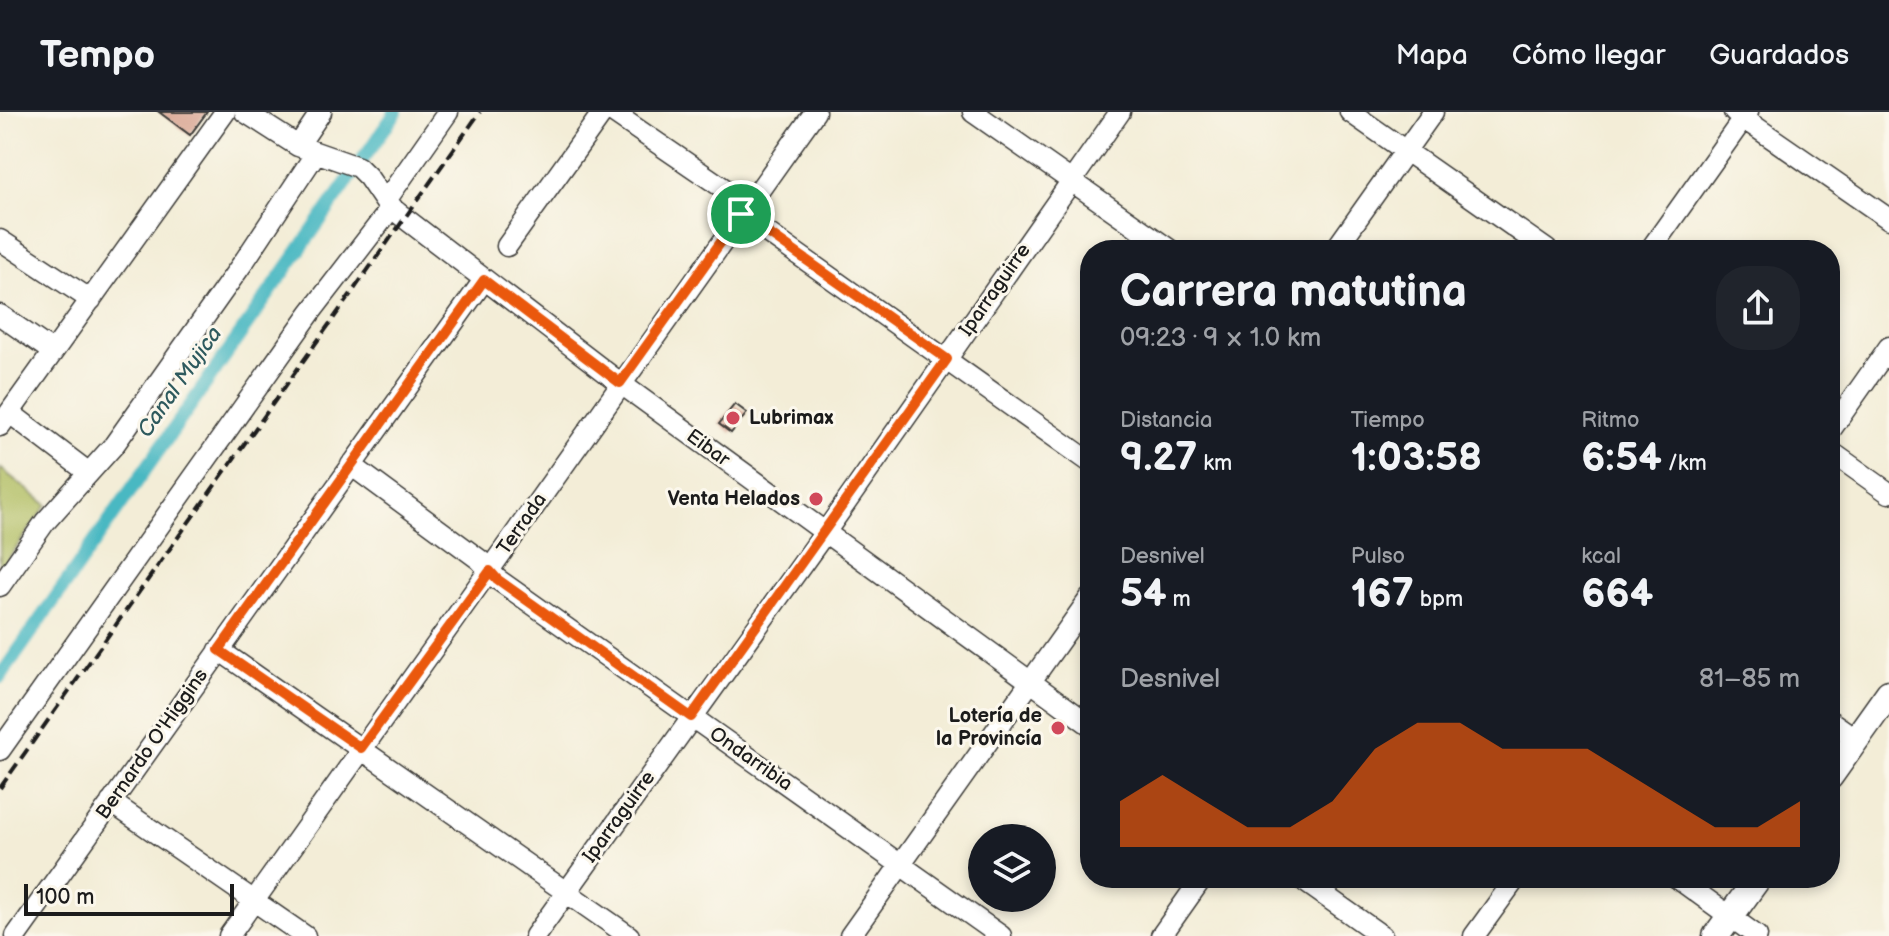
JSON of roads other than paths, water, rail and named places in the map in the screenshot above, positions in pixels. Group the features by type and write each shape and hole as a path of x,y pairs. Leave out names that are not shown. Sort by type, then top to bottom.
{"main road":[{"path":"1840,762 1889,693"},
{"path":"1723,926 1751,888"}],"street":[{"path":"89,473 5,419 225,112"},
{"path":"245,112 307,149"},
{"path":"0,586 45,522 114,445 245,260 307,149 321,112"},
{"path":"0,750 311,312 364,247 448,112"},
{"path":"507,246 603,112"},
{"path":"612,112 1080,455"},
{"name":"Terrada","path":"229,936 815,112"},
{"path":"973,112 1156,240"},
{"name":"Iparraguirre","path":"535,936 824,534 1120,112"},
{"path":"1350,112 1533,240"},
{"path":"1342,240 1433,112"},
{"path":"1657,240 1742,114 1889,219"},
{"name":"Eibar","path":"307,149 347,162 368,177 388,204 484,280 824,534 1080,718"},
{"path":"0,240 91,300"},
{"name":"Bernardo O'Higgins","path":"16,936 484,280"},
{"path":"0,315 53,352"},
{"path":"1840,417 1889,347"},
{"path":"1840,458 1889,493"},
{"name":"Ondarribia","path":"351,465 480,560 497,579 1001,936"},
{"path":"850,936 1080,612"},
{"path":"219,650 629,936"},
{"path":"1840,728 1856,739"},
{"path":"111,802 305,936"},
{"path":"1161,936 1195,888"},
{"path":"1314,888 1382,936"},
{"path":"1474,936 1509,888"},
{"path":"1687,888 1723,926 1757,936"}],"waterway":[{"name":"Canal Mujica","path":"0,677 396,112"}],"railway":[{"path":"0,788 480,112"}],"place":[{"name":"Lubrimax","path":"733,418"},
{"name":"Venta Helados","path":"816,499"},
{"name":"Lotería de la Provincía","path":"1058,728"}]}
